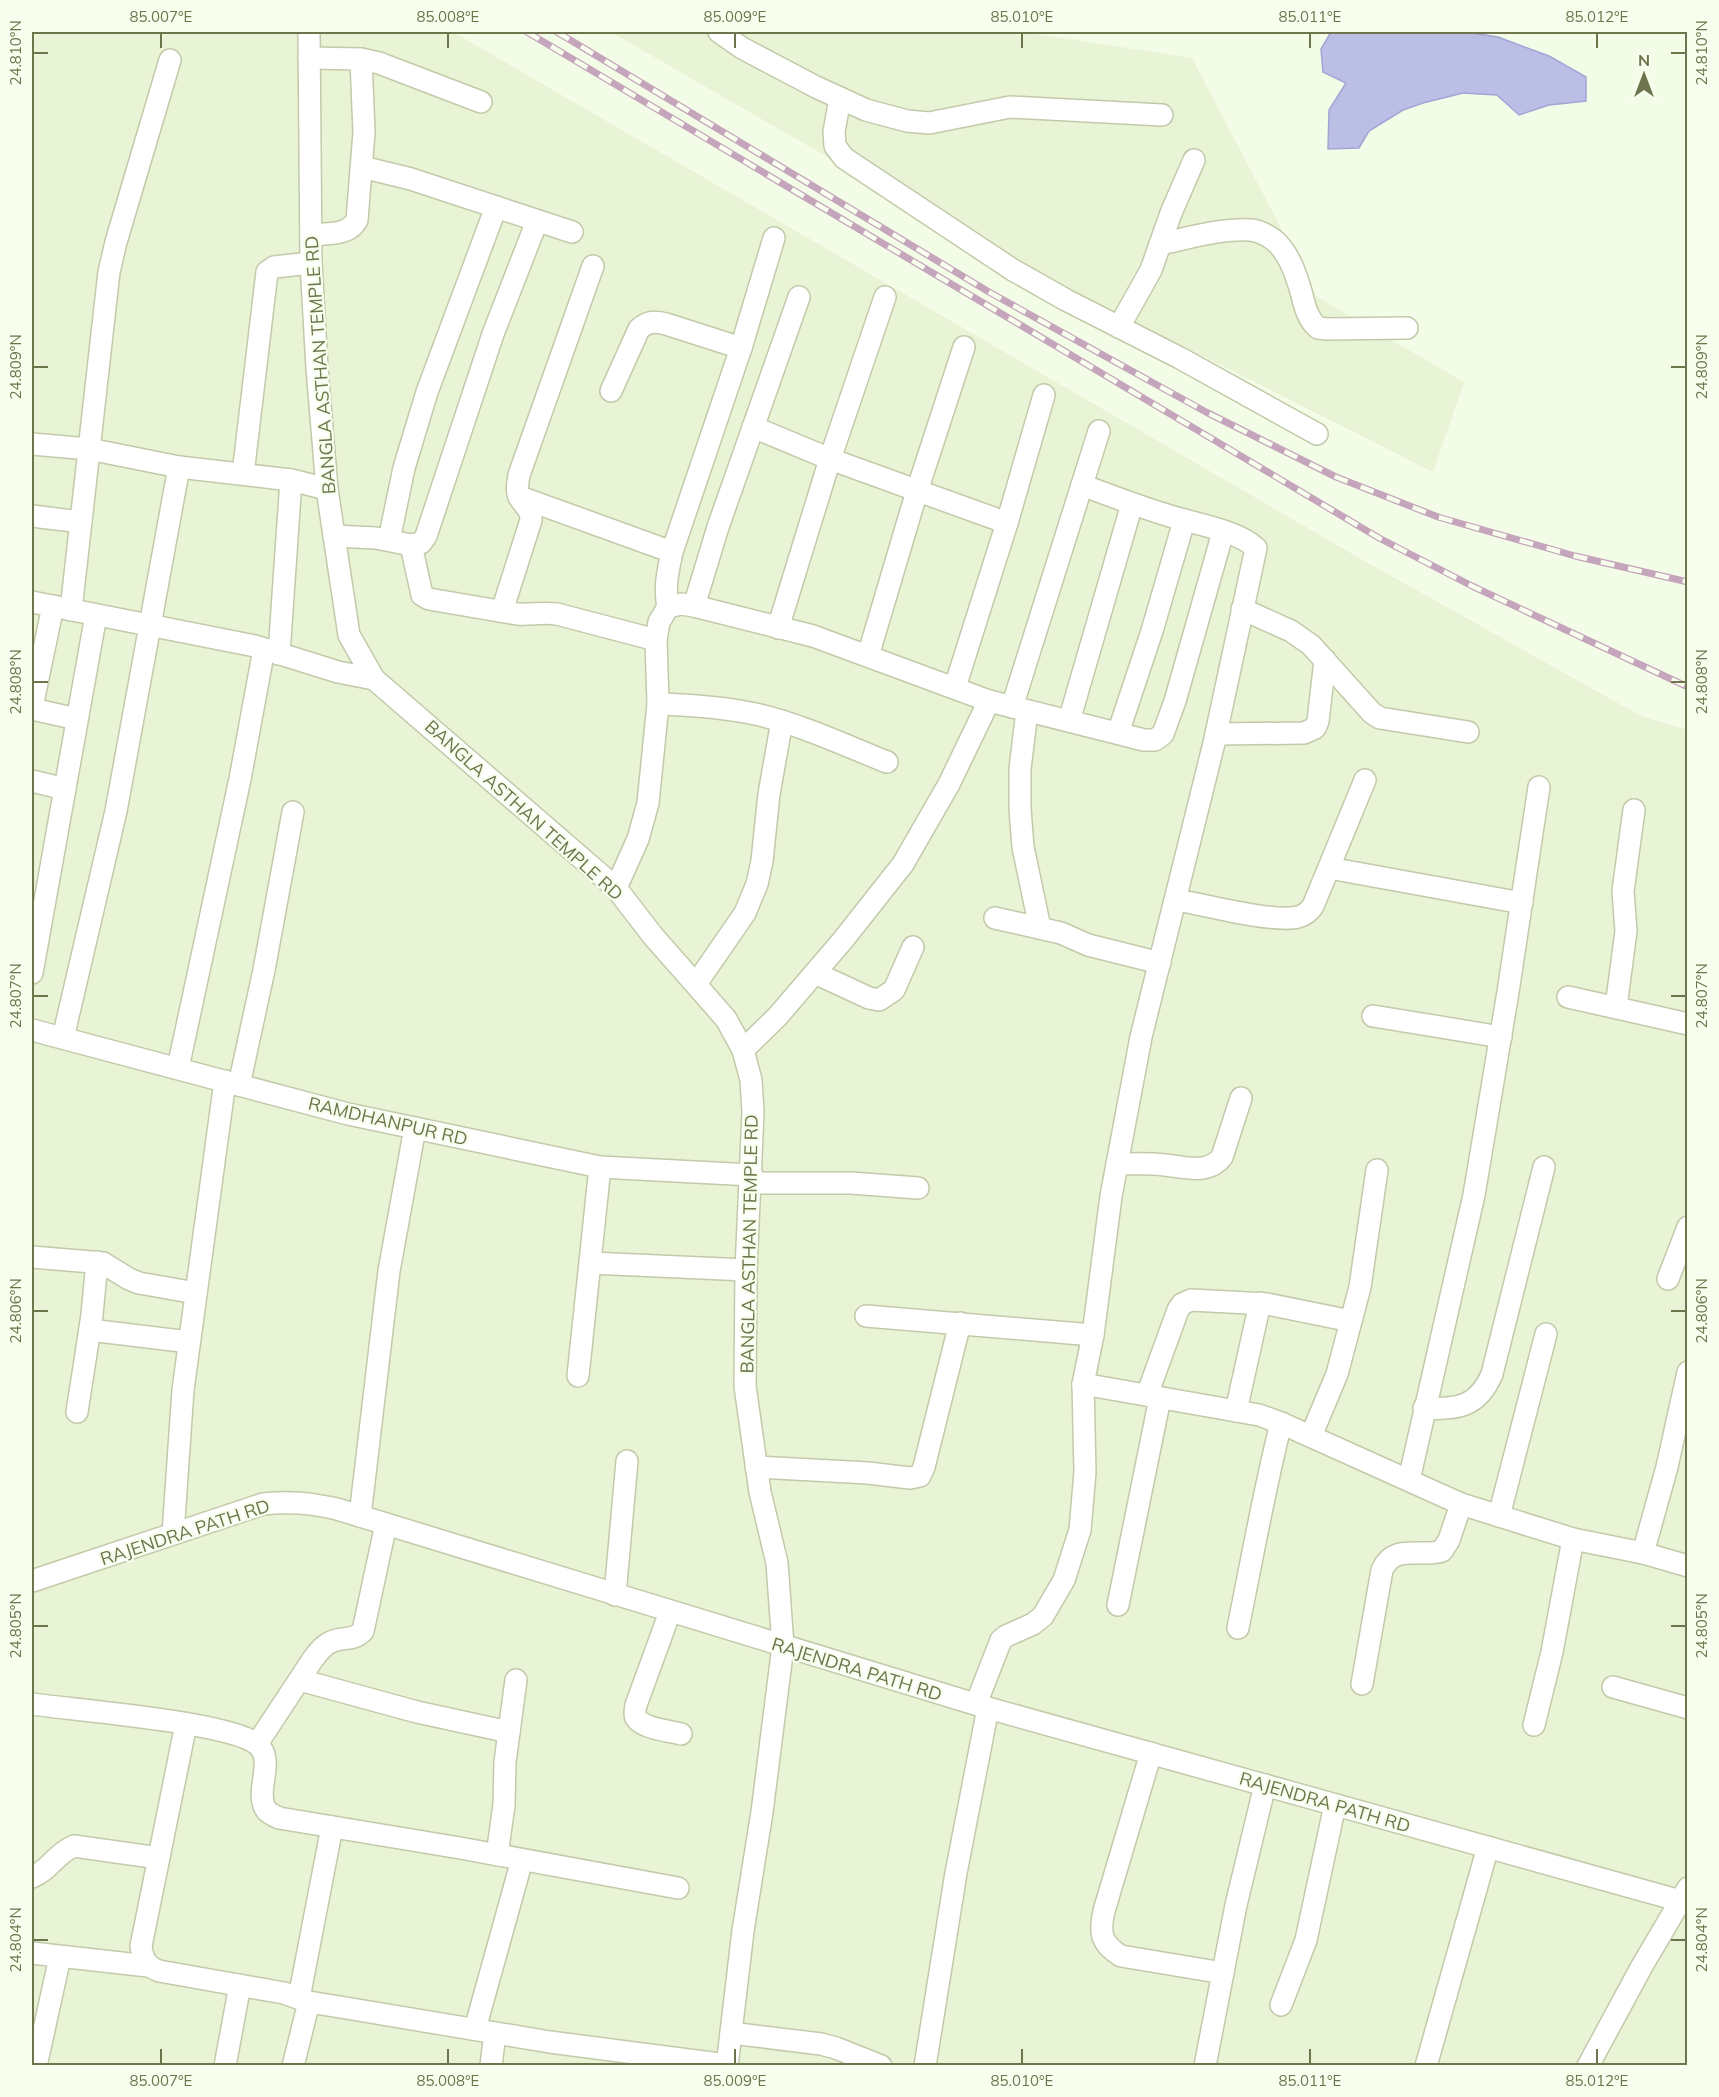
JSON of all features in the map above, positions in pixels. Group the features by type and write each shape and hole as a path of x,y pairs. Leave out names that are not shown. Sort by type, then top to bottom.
{"street":[{"name":"BANGLA ASTHAN TEMPLE RD","path":"309,32 311,263 317,368 327,489 349,635 374,679 616,888 653,936 726,1019 743,1050 750,1080 753,1112 746,1270 745,1386 756,1467 777,1563 783,1646 762,1812 743,1931 727,2065"},
{"path":"719,32 742,48 840,98 866,110 907,120 929,123 1010,107 1162,115"},
{"path":"309,58 360,59 394,67 481,102"},
{"path":"311,235 343,232 352,228 357,220 364,132 360,59"},
{"path":"77,719 32,708 62,608 81,522 109,272 170,60"},
{"path":"840,98 834,132 835,146 844,158 1013,270 1180,358 1317,434"},
{"path":"1119,327 1151,270 1194,160"},
{"path":"362,167 411,179 572,232"},
{"path":"389,540 404,468 427,392 496,207"},
{"path":"334,536 389,540 411,545 421,543 426,536 493,334 537,220"},
{"path":"1160,244 1238,231 1252,230 1263,233 1279,244 1287,256 1299,283 1308,316 1318,328 1407,328"},
{"path":"616,888 638,839 648,803 658,704 656,640 659,622 668,607 665,592 666,577 672,552 741,348 774,238"},
{"path":"243,474 267,272 273,267 311,263"},
{"path":"501,611 531,520 531,511 517,490 519,475 593,266"},
{"path":"694,606 799,297"},
{"path":"778,628 830,459 885,297"},
{"path":"611,391 639,329 645,324 655,321 741,348"},
{"path":"868,656 917,490 964,347"},
{"path":"955,687 1007,523 1044,395"},
{"path":"753,427 830,459 1007,523"},
{"path":"1040,928 1023,847 1020,809 1020,709 1099,431"},
{"path":"32,444 88,449 179,467 291,480 327,489"},
{"path":"63,1038 116,811 179,467"},
{"path":"178,1068 240,779 271,651 291,480"},
{"path":"930,2065 982,1706 1001,1640 1043,1616 1064,1580 1080,1530 1085,1472 1083,1384 1093,1335 1117,1164 1141,1037 1177,900 1256,548 1249,542 1223,532 1132,504 1082,485"},
{"path":"520,497 672,552"},
{"path":"1069,721 1132,504"},
{"path":"32,516 81,522"},
{"path":"1118,733 1152,631 1184,521"},
{"path":"668,607 681,604 694,606 813,636 989,701 1155,740 1163,734 1175,701 1223,532"},
{"path":"411,545 422,595 429,599 530,615 542,612 557,614 656,640"},
{"path":"32,602 271,651 338,672 374,679"},
{"path":"1242,609 1291,631 1311,645 1372,713 1380,718 1468,732"},
{"path":"32,973 38,897 65,789 96,615"},
{"path":"1216,734 1304,733 1314,728 1318,722 1325,660"},
{"path":"743,1050 777,1017 815,974 903,864 949,784 989,701"},
{"path":"658,704 708,706 756,714 782,721 887,762"},
{"path":"696,984 745,913 757,884 782,721"},
{"path":"1177,900 1262,916 1297,917 1307,914 1313,906 1365,780"},
{"path":"32,781 65,789"},
{"path":"1409,1480 1474,1195 1501,1037 1539,787"},
{"path":"1616,1007 1626,931 1623,891 1634,810"},
{"path":"173,1534 183,1390 196,1293 232,1083 264,970 293,812"},
{"path":"1329,868 1522,903"},
{"path":"995,918 1061,933 1088,945 1160,963"},
{"path":"815,974 869,998 879,1000 894,990 913,947"},
{"path":"1568,997 1688,1024"},
{"path":"1373,1016 1501,1037"},
{"name":"RAMDHANPUR RD","path":"32,1030 348,1114 600,1167 751,1179 918,1188"},
{"path":"1117,1164 1164,1164 1197,1168 1217,1164 1222,1157 1241,1098"},
{"path":"360,1516 389,1271 414,1128"},
{"path":"578,1376 600,1167"},
{"path":"1425,1408 1446,1410 1464,1406 1476,1399 1487,1386 1492,1374 1544,1167"},
{"path":"1311,1436 1337,1374 1360,1287 1377,1170"},
{"path":"1668,1279 1688,1227"},
{"path":"32,1257 103,1263 139,1283 196,1293"},
{"path":"77,1412 90,1330 97,1262"},
{"path":"591,1263 746,1270"},
{"path":"1118,1605 1153,1397 1178,1310 1182,1304 1191,1300 1202,1300 1260,1304 1351,1321"},
{"path":"1236,1411 1260,1304"},
{"path":"866,1316 1093,1335"},
{"path":"756,1467 910,1478 920,1476 960,1323"},
{"path":"90,1330 189,1342"},
{"path":"1499,1516 1546,1334"},
{"path":"1643,1553 1682,1428 1688,1372"},
{"path":"1083,1384 1259,1415 1461,1504 1573,1539 1643,1553 1688,1566"},
{"path":"1238,1628 1262,1499 1281,1423"},
{"path":"615,1595 627,1461"},
{"name":"RAJENDRA PATH RD","path":"32,1581 263,1504 287,1501 314,1504 360,1516 982,1706 1488,1847 1685,1897"},
{"path":"1362,1684 1382,1570 1387,1560 1394,1555 1405,1553 1432,1554 1442,1551 1449,1540 1461,1504"},
{"path":"257,1744 324,1646 332,1641 357,1637 363,1631 386,1524"},
{"path":"1534,1725 1552,1652 1573,1539"},
{"path":"670,1612 634,1715 638,1722 647,1726 681,1734"},
{"path":"300,1680 417,1712 509,1732"},
{"path":"497,1855 504,1805 505,1762 516,1680"},
{"path":"1613,1687 1688,1708"},
{"path":"32,1704 186,1724 244,1737 257,1744 262,1750 264,1762 262,1802 268,1812 279,1818 678,1888"},
{"path":"148,1966 143,1958 141,1946 186,1724"},
{"path":"1151,1753 1104,1911 1101,1926 1103,1938 1109,1949 1121,1956 1223,1973"},
{"path":"1205,2066 1236,1905 1265,1785"},
{"path":"1281,2005 1306,1940 1335,1805"},
{"path":"293,2066 332,1827"},
{"path":"32,1877 41,1874 55,1857 74,1846 159,1858"},
{"path":"1426,2066 1488,1847"},
{"path":"491,2066 485,2031 522,1860"},
{"path":"1588,2066 1642,1966 1685,1897"},
{"path":"32,1953 148,1966 159,1971 284,1993 304,2000 485,2031 727,2065"},
{"path":"36,2066 60,1957"},
{"path":"225,2066 240,1985"},
{"path":"731,2033 821,2044 881,2066"}],"shaded area":[{"path":"32,32 453,32 1361,559 1641,716 1687,730 1687,2065 32,2066"},
{"path":"611,32 1023,32 1192,58 1317,297 1464,382 1433,472 957,232"}],"water":[{"path":"1331,32 1465,32 1498,37 1549,56 1586,77 1586,101 1549,105 1519,115 1497,95 1463,93 1403,110 1369,131 1359,148 1328,149 1329,110 1346,83 1323,72 1321,49"}],"railway":[{"path":"527,32 1379,538 1472,586 1688,687"},
{"path":"557,32 989,292 1206,412 1336,477 1438,517 1575,556 1688,582"}]}
